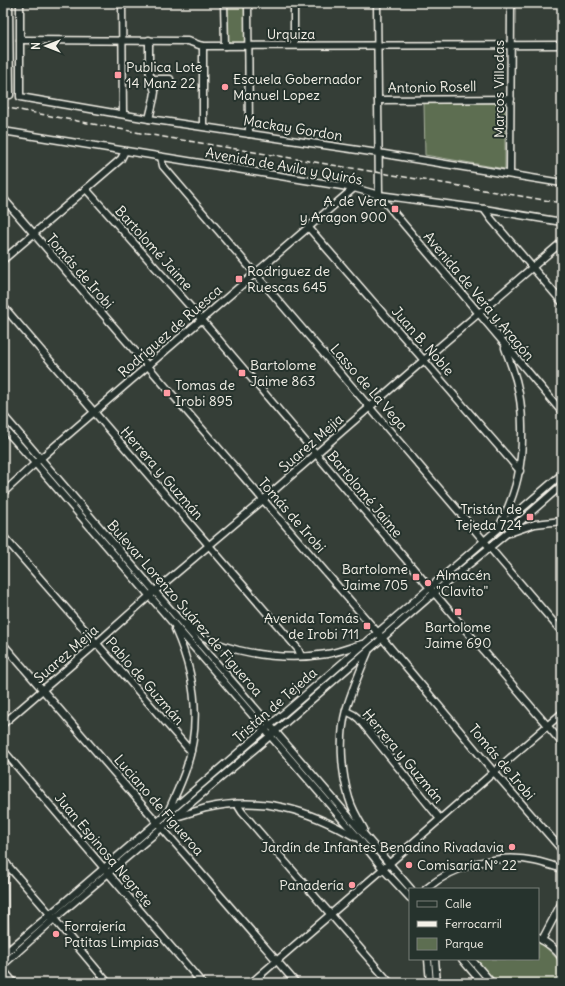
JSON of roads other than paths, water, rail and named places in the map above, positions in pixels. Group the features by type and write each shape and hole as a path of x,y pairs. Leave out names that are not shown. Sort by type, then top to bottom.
{"street":[{"path":"6,94 6,40 9,3"},
{"path":"20,3 20,40"},
{"path":"122,3 123,114"},
{"path":"224,3 225,46"},
{"path":"248,3 249,134"},
{"path":"294,3 294,45"},
{"path":"377,3 378,195"},
{"name":"Marcos Villodas","path":"510,174 511,3"},
{"name":"Urquiza","path":"20,40 187,40 203,46 562,45"},
{"name":"Mackay Gordon","path":"20,40 20,97 148,119 378,153 562,183"},
{"path":"148,119 155,92 151,79 149,40"},
{"path":"203,46 203,126"},
{"path":"151,79 170,79"},
{"name":"Antonio Rosell","path":"378,100 511,99"},
{"name":"Avenida de Avila y Quirós","path":"3,131 354,188 378,195 484,209 562,222"},
{"path":"3,260 121,159 125,151"},
{"name":"Lasso de La Vega","path":"161,157 163,166 562,632"},
{"name":"Rodríguez de Ruesca","path":"3,492 354,188"},
{"name":"Bartolomé Jaime","path":"86,189 202,320 562,743"},
{"name":"Avenida de Vera y Aragón","path":"378,195 562,412"},
{"name":"Tomás de Irobi","path":"3,198 378,633 494,772 562,850"},
{"path":"484,209 562,302"},
{"name":"Juan B. Noble","path":"309,228 520,471"},
{"name":"Suarez Mejia","path":"3,721 43,690 150,596 562,242"},
{"name":"Herrera y Guzmán","path":"3,306 298,649 301,656"},
{"path":"499,528 509,508 520,471 523,440 519,395 516,381 503,343"},
{"name":"Bulevar Lorenzo Suárez de Figueroa","path":"4,419 41,458 410,888"},
{"name":"Bulevar Lorenzo Suárez de Figueroa","path":"3,427 409,898"},
{"name":"Tristán de Tejeda","path":"160,825 166,815 562,474"},
{"name":"Tristán de Tejeda","path":"4,954 52,917 160,825 173,818 370,650 434,593 506,534 562,484"},
{"path":"506,534 536,524 561,521"},
{"name":"Pablo de Guzmán","path":"3,536 191,751"},
{"path":"178,618 204,637 214,642 246,652 271,656 328,654 366,643"},
{"path":"166,815 186,769 191,751 195,722 194,689 189,668 185,654 171,622"},
{"name":"Luciano de Figueroa","path":"3,646 43,690 296,983"},
{"path":"370,650 358,676 346,712 342,744 343,766 349,798 370,840"},
{"name":"Herrera y Guzmán","path":"346,712 359,719 440,819"},
{"path":"251,983 562,713"},
{"name":"Juan Espinosa Negrete","path":"3,750 202,983"},
{"path":"173,818 205,808 237,804 271,805 292,809 325,821 361,841"},
{"path":"237,804 242,812 390,983"},
{"path":"427,888 432,883 449,873 463,867 479,862 499,859 534,861 562,869"},
{"path":"5,862 108,983"},
{"path":"4,954 5,862"},
{"path":"562,902 540,939 556,950 562,958"},
{"name":"Tristán de Tejeda","path":"3,965 52,917"},
{"path":"428,960 430,983"},
{"path":"435,960 437,983"},
{"path":"463,960 482,983"},
{"path":"473,960 492,983"},
{"path":"3,970 14,983"}],"railway":[{"path":"3,107 146,134 562,203"}],"place":[{"name":"Publica Lote 14 Manz 22","path":"118,75"},
{"name":"Escuela Gobernador Manuel Lopez","path":"225,87"},
{"name":"A. de Vera y Aragon 900","path":"395,209"},
{"name":"Rodriguez de Ruescas 645","path":"239,279"},
{"name":"Bartolome Jaime 863","path":"242,373"},
{"name":"Tomas de Irobi 895","path":"167,393"},
{"name":"Tristán de Tejeda 724","path":"530,517"},
{"name":"Bartolome Jaime 705","path":"416,577"},
{"name":"Almacén \"Clavito\"","path":"428,583"},
{"name":"Bartolome Jaime 690","path":"458,612"},
{"name":"Avenida Tomás de Irobi 711","path":"367,626"},
{"name":"Jardín de Infantes Benadino Rivadavia","path":"512,847"},
{"name":"Comisaría N° 22","path":"409,865"},
{"name":"Panadería","path":"352,885"},
{"name":"Forrajería Patitas Limpias","path":"56,934"}]}
